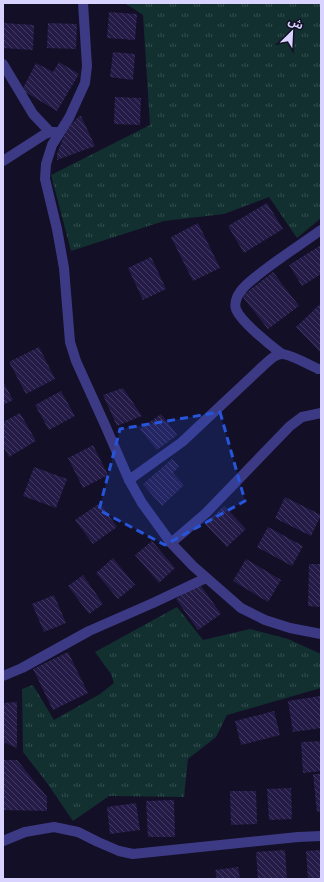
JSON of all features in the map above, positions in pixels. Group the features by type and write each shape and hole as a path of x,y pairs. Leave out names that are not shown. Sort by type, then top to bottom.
{"street":[{"path":"83,3 87,66 84,83 69,118 52,145 46,164 45,179 57,229 64,268 70,342 76,361 129,480 142,503 171,542 193,566 241,608 265,620 290,628 321,634"},
{"path":"3,64 34,114 50,132"},
{"path":"3,161 45,134 50,132 61,132"},
{"path":"321,230 274,262 246,285 236,299 235,308 240,317 282,354 321,369"},
{"path":"129,480 182,442 274,356 282,354"},
{"path":"171,542 206,513 290,426 302,417 321,413"},
{"path":"3,676 22,668 88,630 153,603 206,578"},
{"path":"3,841 25,832 54,827 78,832 119,851 133,854 321,836"}],"highlighted area":[{"path":"220,412 245,501 165,545 99,510 120,429"}],"green space":[{"path":"125,3 321,3 321,218 297,238 269,197 224,214 164,221 71,251 51,175 150,125 143,15"},
{"path":"177,607 203,640 250,629 288,639 321,654 321,688 227,715 216,737 188,759 184,797 109,796 73,821 47,783 23,752 22,689 33,685 54,720 100,694 114,683 111,674 95,652"}],"building":[{"path":"109,12 137,14 135,40 107,38"},
{"path":"4,23 34,25 33,50 3,48"},
{"path":"48,23 77,24 76,49 47,48"},
{"path":"113,52 135,54 133,80 110,77"},
{"path":"59,62 79,74 57,111 22,90 36,63 53,72"},
{"path":"115,97 141,98 140,125 114,124"},
{"path":"79,116 81,116 95,146 57,160 57,154 64,136"},
{"path":"267,203 283,229 244,253 228,226"},
{"path":"198,223 220,268 193,281 171,237"},
{"path":"321,245 321,274 302,286 289,265"},
{"path":"151,257 166,289 143,300 128,268"},
{"path":"273,272 299,306 268,329 242,296"},
{"path":"321,303 321,353 296,327"},
{"path":"39,347 55,379 26,394 9,362"},
{"path":"3,381 13,400 3,405"},
{"path":"123,388 142,416 117,426 103,395"},
{"path":"61,391 75,416 49,430 35,405"},
{"path":"20,413 36,441 9,457 3,446 3,422"},
{"path":"161,414 177,435 157,450 140,429"},
{"path":"93,445 108,475 83,488 68,458"},
{"path":"172,459 179,466 173,473 184,485 162,506 143,484"},
{"path":"34,467 67,479 56,508 23,496"},
{"path":"285,497 321,515 311,536 275,518"},
{"path":"100,503 117,527 93,544 75,520"},
{"path":"224,506 246,529 227,547 205,524"},
{"path":"268,527 303,546 292,566 257,547"},
{"path":"152,541 175,568 159,583 135,555"},
{"path":"113,558 135,585 118,599 96,573"},
{"path":"246,559 281,580 268,602 233,581"},
{"path":"309,564 321,564 321,607 308,606"},
{"path":"83,575 103,604 89,614 68,586"},
{"path":"199,583 221,614 198,630 176,599"},
{"path":"54,595 66,623 44,632 32,604"},
{"path":"68,652 88,693 53,710 33,669"},
{"path":"320,696 321,728 293,732 288,701"},
{"path":"17,702 17,748 3,742 3,703"},
{"path":"274,711 280,735 241,745 235,721"},
{"path":"321,741 321,771 303,773 301,742"},
{"path":"3,760 17,760 47,797 47,811 3,810"},
{"path":"313,774 321,774 321,811 317,812"},
{"path":"291,788 292,819 269,820 267,789"},
{"path":"230,791 256,791 257,824 231,825"},
{"path":"174,800 175,837 148,837 146,801"},
{"path":"136,803 140,830 110,834 107,807"},
{"path":"285,850 287,879 258,879 256,852"},
{"path":"321,850 321,878 308,879 306,851"},
{"path":"238,867 240,879 217,879 215,870"}]}
